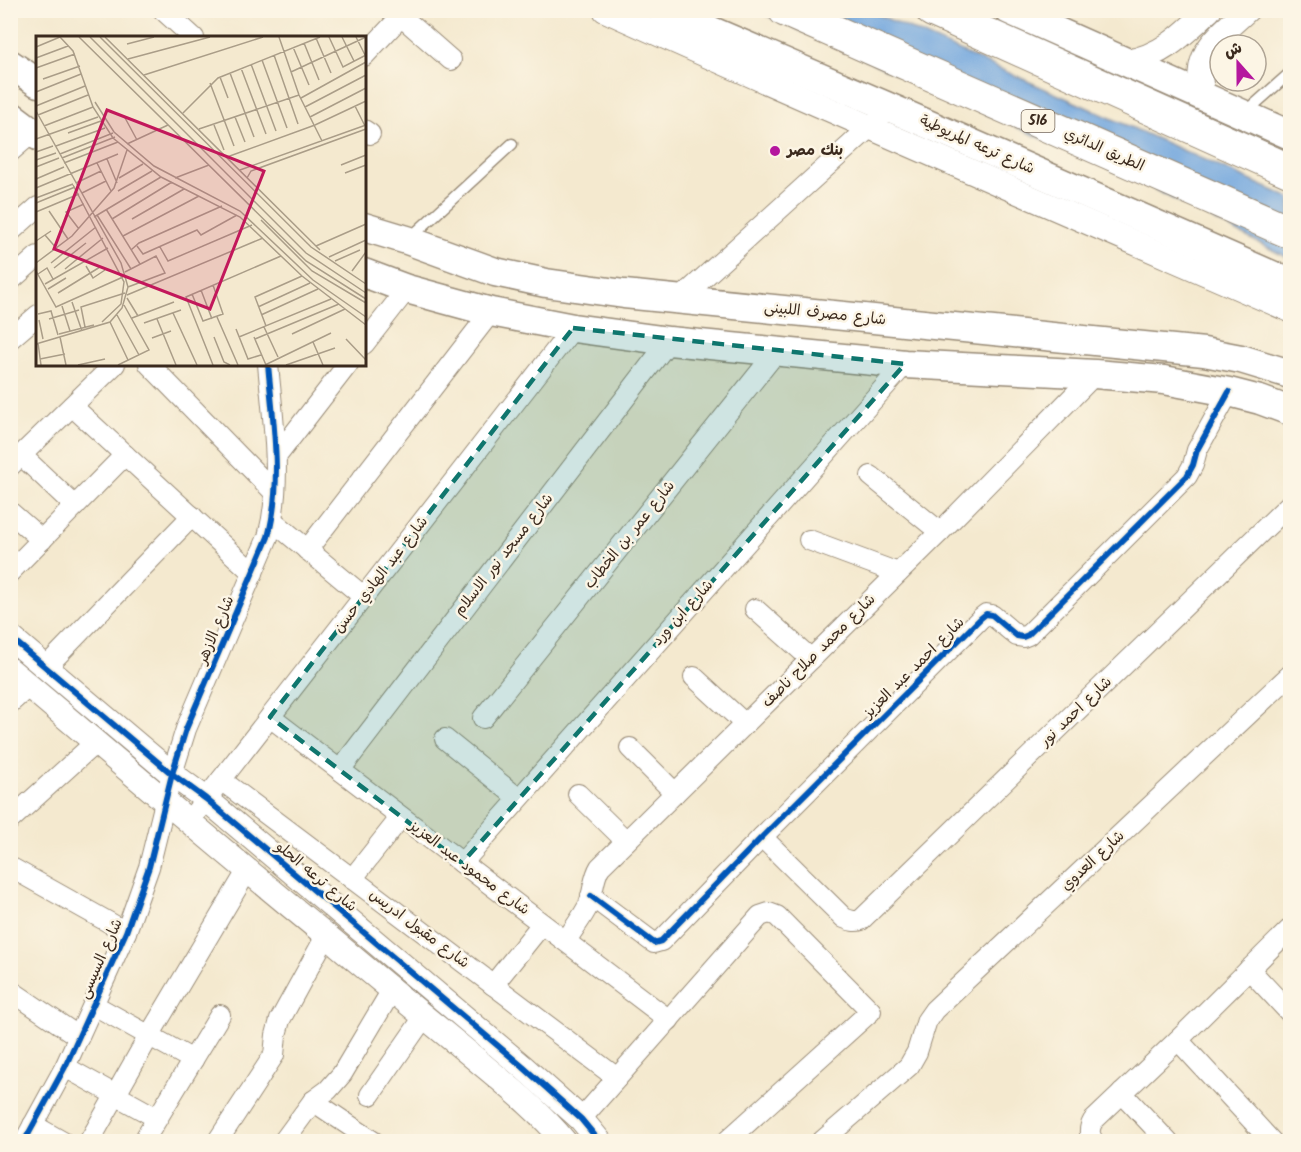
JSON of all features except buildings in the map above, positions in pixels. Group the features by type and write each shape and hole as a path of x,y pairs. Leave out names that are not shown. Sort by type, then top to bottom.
{"highway":[{"name":"الطريق الدائري","path":"785,10 1290,232"},
{"path":"932,10 1290,171"}],"main road":[{"name":"شارع ترعه المريوطية","path":"663,10 1290,283"},
{"path":"1009,10 1290,135"},
{"path":"10,64 36,82"},
{"path":"10,114 35,134"},
{"name":"شارع مصرف اللبينى","path":"366,228 495,272 546,283 679,300 1204,352 1241,359 1290,374"},
{"path":"366,274 408,290 490,312 573,328 669,341 905,364 1164,380 1229,392 1290,411"}],"street":[{"path":"163,10 192,36"},
{"path":"605,10 794,95 1290,310"},
{"path":"1126,62 1146,57 1166,48 1209,10"},
{"path":"1204,97 1200,77 1203,57 1215,40 1247,10"},
{"path":"366,54 404,14 451,60"},
{"path":"679,300 891,108"},
{"path":"10,152 35,134"},
{"path":"10,232 36,209"},
{"path":"10,281 36,258"},
{"path":"366,342 408,290"},
{"path":"308,550 490,312"},
{"path":"10,339 36,317"},
{"name":"شارع عبد الهادي حسن","path":"189,821 573,328"},
{"name":"شارع مسجد نور الاسلام","path":"340,770 669,341"},
{"name":"شارع عمر بن الخطاب","path":"483,718 777,351"},
{"name":"شارع ابن ورد","path":"462,862 905,364"},
{"path":"75,506 15,457 114,366"},
{"path":"151,366 275,493"},
{"name":"شارع الازهر","path":"172,774 186,729 273,521 276,457 268,366"},
{"path":"276,457 346,366"},
{"name":"شارع محمد صلاح ناصف","path":"566,942 588,907 596,873 600,867 898,573 1095,374"},
{"name":"شارع احمد عبد العزيز","path":"591,896 654,943 659,942 981,618 986,614 992,615 1017,636 1028,635 1187,476 1197,450 1229,392"},
{"path":"72,406 253,573"},
{"path":"10,572 125,455"},
{"path":"871,476 939,532"},
{"name":"شارع احمد نور","path":"762,837 844,918 856,922 861,920 1290,504"},
{"path":"10,512 42,540"},
{"path":"46,667 192,516"},
{"path":"273,521 364,597"},
{"path":"809,540 898,573"},
{"path":"755,609 811,659"},
{"name":"شارع ترعه الحلو","path":"10,638 172,774 206,799 523,1067 581,1119 600,1142"},
{"path":"10,670 247,871 512,1089 555,1129 565,1142"},
{"name":"شارع العدوي","path":"821,1142 899,1076 914,1060 927,1020 934,1010 1290,675"},
{"path":"694,677 745,724"},
{"path":"10,703 29,686"},
{"name":"شارع محمود عبد العزيز","path":"270,717 669,1020"},
{"path":"445,739 518,798"},
{"path":"10,820 96,742"},
{"path":"630,748 675,793"},
{"name":"شارع السيسى","path":"25,1136 65,1067 126,932 149,867 172,774"},
{"name":"شارع مقبول ادريس","path":"221,780 617,1078"},
{"path":"578,794 626,841"},
{"path":"352,879 401,817"},
{"path":"10,867 126,932"},
{"path":"89,1142 247,871"},
{"path":"581,1119 760,916 769,914 777,916 871,1011 726,1142"},
{"path":"493,985 542,924"},
{"path":"1093,1141 1089,1134 1094,1121 1290,929"},
{"path":"217,1142 274,1055 280,1020 326,936"},
{"path":"1249,969 1290,1013"},
{"path":"10,990 79,1037"},
{"path":"284,1142 313,1101 328,1090 342,1074 392,990"},
{"path":"94,1005 192,1060"},
{"path":"143,1142 220,1015"},
{"path":"370,1095 424,1017"},
{"path":"463,1049 480,1031"},
{"path":"1178,1041 1272,1142"},
{"path":"65,1067 158,1118"},
{"path":"1122,1093 1168,1142"},
{"path":"313,1101 374,1142"},
{"path":"10,1136 63,1142"}],"lane":[{"path":"1244,114 1290,73"},
{"path":"407,240 512,144"}],"highlighted area":[{"path":"573,328 905,364 462,863 270,717"}],"water":[{"path":"757,11 870,11 1290,198 1290,259 1152,188"}],"cycle path":[{"path":"24,1142 65,1067 126,932 149,867 172,774 186,729 268,537 273,516 276,473 268,366"},
{"path":"591,896 654,943 661,941 981,618 986,614 992,615 1017,636 1028,635 1187,476 1197,450 1229,392"},
{"path":"10,637 523,1067 581,1119 600,1142"}],"place":[{"name":"بنك مصر","path":"775,151"}]}
